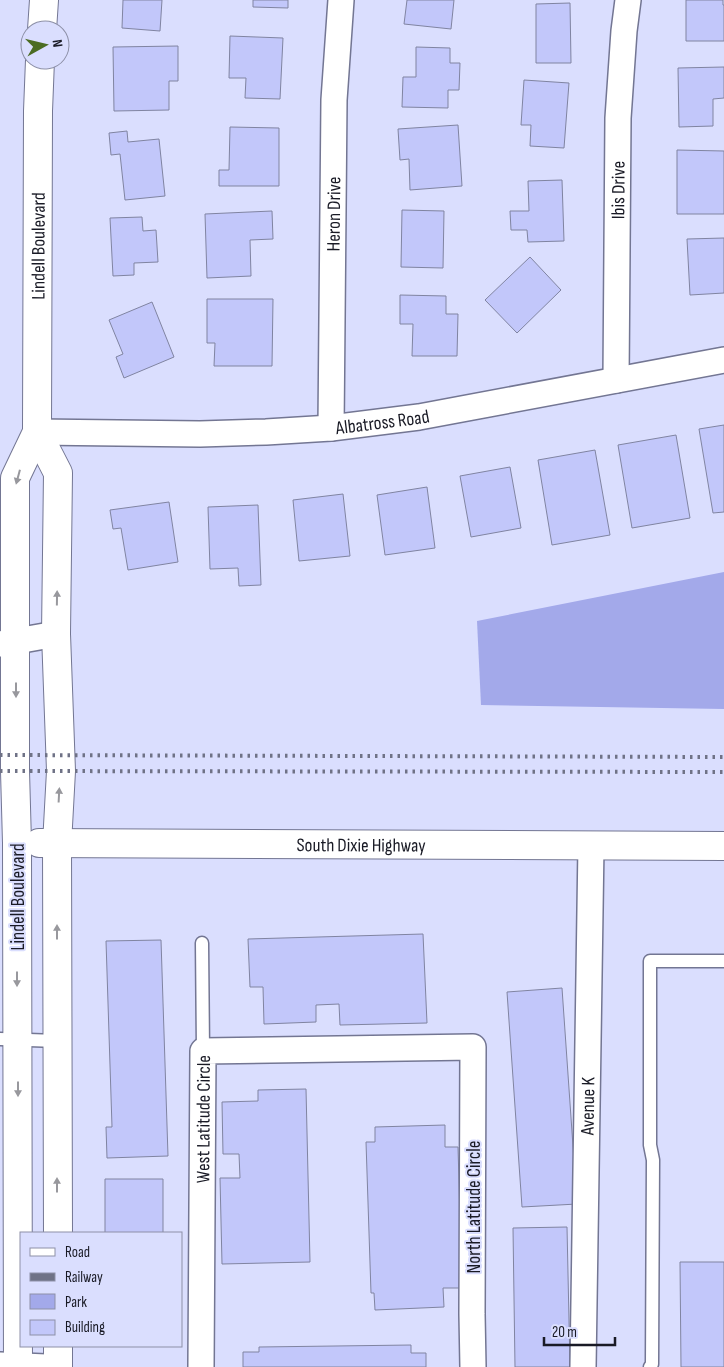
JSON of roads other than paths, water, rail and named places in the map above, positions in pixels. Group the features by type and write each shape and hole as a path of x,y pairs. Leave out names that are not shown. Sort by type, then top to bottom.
{"street":[{"path":"43,20 44,0"},
{"name":"Heron Drive","path":"331,428 334,100 340,0"},
{"name":"Ibis Drive","path":"616,380 618,118 628,0"},
{"name":"Lindell Boulevard","path":"12,1366 9,843 15,771 8,643 15,478 37,432 40,70"},
{"name":"Albatross Road","path":"37,432 200,434 331,428 419,417 724,360"},
{"name":"Lindell Boulevard","path":"37,432 58,473 56,634 61,771 57,844 58,1232"},
{"path":"8,643 56,634"},
{"name":"South Dixie Highway","path":"9,843 724,846"},
{"name":"Avenue K","path":"583,1367 591,845"},
{"name":"West Latitude Circle","path":"202,1367 204,1051 473,1047"},
{"name":"North Latitude Circle","path":"473,1047 473,1367"},
{"path":"58,1347 58,1367"},
{"path":"12,1366 46,1367"}],"lane":[{"path":"202,943 204,1051"},
{"path":"650,1367 652,1364 653,1170 650,1145 650,961 724,961"},
{"path":"9,1040 57,1041"}],"railway":[{"path":"0,755 724,757"},
{"path":"0,771 724,772"}]}
